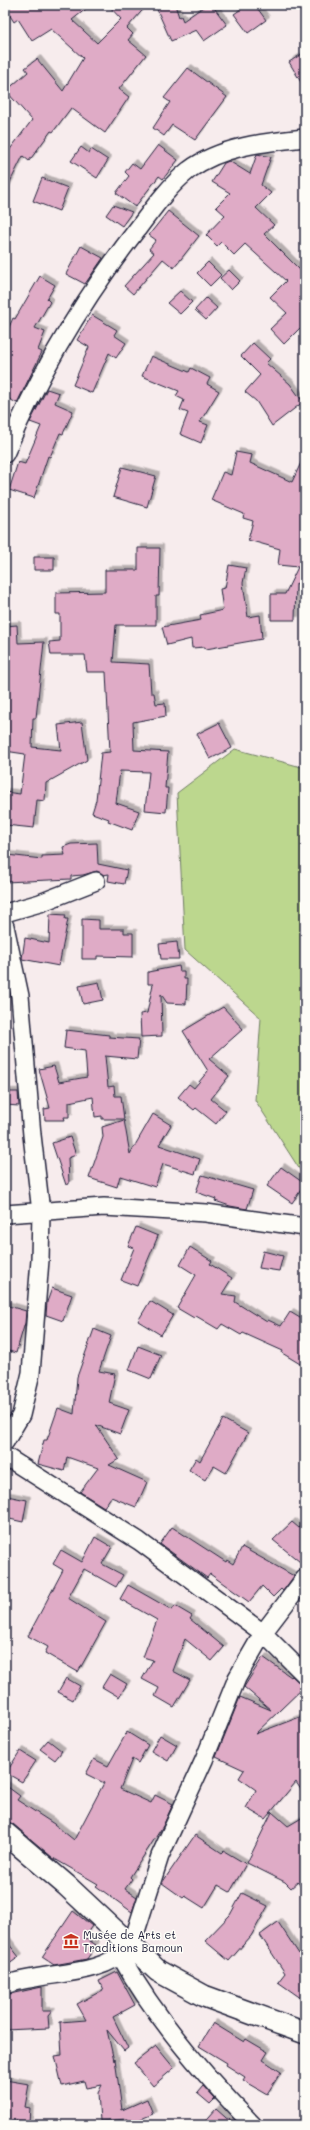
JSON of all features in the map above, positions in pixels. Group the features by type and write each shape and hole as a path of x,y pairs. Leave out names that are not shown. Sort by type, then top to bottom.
{"street":[{"path":"5,454 24,410 73,324 116,257 168,190 190,170 215,157 247,146 305,138"},
{"path":"5,913 47,900 96,881"},
{"path":"5,926 20,996 32,1135 41,1212 40,1260 31,1373 21,1415 5,1442"},
{"path":"5,1214 104,1207 206,1213 305,1227"},
{"path":"5,1456 139,1541 263,1633 304,1671"},
{"path":"253,2125 208,2078 138,1987 126,1952 160,1856 204,1760 237,1678 263,1633 305,1578"},
{"path":"5,1833 66,1885 126,1952 178,1984 204,1996 305,2033"},
{"path":"5,1985 24,1980 81,1972 126,1952"}],"green space":[{"path":"235,749 305,768 305,1174 302,1173 255,1100 261,1018 185,950 177,793"}],"building":[{"path":"5,5 91,5 72,20 97,43 121,19 108,5 147,5 127,28 133,34 128,40 146,55 119,89 129,97 105,133 71,108 53,132 51,131 29,161 23,156 5,192 5,156 32,120 6,91 28,72 25,68 37,59 63,91 83,58 51,29 32,41 18,19 14,22 5,8"},
{"path":"155,5 175,5 179,17 181,16 183,21 206,5 212,5 227,25 204,41 196,30 171,41"},
{"path":"247,5 255,5 266,20 248,33 234,14"},
{"path":"305,52 305,89 289,62"},
{"path":"188,68 227,97 195,140 172,125 164,136 153,128 170,102 164,98"},
{"path":"158,145 178,160 163,179 159,176 135,207 116,193 129,176 125,172 132,163 140,169"},
{"path":"81,147 89,153 91,149 108,160 97,178 71,161"},
{"path":"257,154 271,157 261,185 271,193 256,208 274,225 264,234 305,275 305,323 284,344 270,329 287,313 270,297 286,281 245,244 234,255 221,242 217,246 206,235 225,215 216,207 230,193 212,182 224,163 229,161 250,174"},
{"path":"42,178 68,188 59,211 33,201"},
{"path":"113,205 132,212 122,226 106,215"},
{"path":"168,211 199,236 174,268 163,259 133,294 124,286 154,253 149,249 156,240 149,235"},
{"path":"81,246 103,258 85,284 66,274"},
{"path":"208,262 221,275 210,286 197,273"},
{"path":"229,270 240,281 231,290 220,278"},
{"path":"40,276 55,285 47,299 50,302 35,328 45,332 38,350 42,352 17,403 5,397 5,336 13,318 15,319"},
{"path":"180,291 192,302 180,314 167,303"},
{"path":"206,298 217,308 206,320 195,310"},
{"path":"92,315 117,330 114,335 126,343 116,358 109,353 92,393 73,385 89,347 77,340"},
{"path":"253,343 270,359 266,363 290,384 303,402 272,426 256,401 245,392 260,375 241,356"},
{"path":"151,356 189,372 191,368 210,378 207,384 219,391 200,422 208,425 201,443 180,434 188,413 180,410 184,400 176,396 179,391 142,376"},
{"path":"47,389 59,393 55,403 73,411 63,434 60,433 50,457 48,456 34,498 9,490 18,462 25,464 41,426 30,422"},
{"path":"236,452 252,455 250,463 292,482 305,454 305,588 296,583 295,620 271,620 271,594 285,594 298,567 278,565 280,549 248,540 253,521 243,518 244,514 211,500 223,472 231,475"},
{"path":"122,467 156,476 147,507 113,497"},
{"path":"138,548 160,548 159,596 156,596 156,625 116,625 113,662 149,664 151,693 154,693 156,704 165,703 166,716 133,722 134,750 168,752 165,788 168,788 166,812 145,810 149,772 120,771 116,803 139,811 132,830 92,813 96,800 101,753 110,752 106,672 87,672 85,655 51,655 49,642 60,641 60,614 56,614 56,593 105,592 105,570 138,570"},
{"path":"34,557 54,557 54,570 34,570"},
{"path":"229,565 246,568 243,583 248,617 260,615 262,639 206,649 205,647 192,648 191,639 167,645 162,627 201,620 200,615 223,610 220,589 225,588"},
{"path":"17,625 18,643 44,642 36,718 33,718 32,747 61,750 58,725 82,722 87,760 46,783 45,801 37,800 34,828 5,825 5,792 20,794 25,754 5,751 5,626"},
{"path":"219,723 232,748 210,759 197,734"},
{"path":"97,843 98,864 127,870 124,884 108,881 109,874 103,875 97,871 83,875 71,876 71,879 5,882 7,855 42,859 42,856 65,855 63,847 71,844"},
{"path":"50,914 66,915 65,919 68,919 59,966 22,959 25,938 49,943"},
{"path":"82,919 99,920 99,929 124,929 124,933 133,933 133,957 97,956 97,959 82,959"},
{"path":"177,942 179,959 161,959 159,944"},
{"path":"179,966 180,971 184,971 184,979 187,979 186,1004 167,1003 161,994 162,1036 141,1037 140,1014 147,1013 153,984 148,984 148,972"},
{"path":"99,982 103,1000 83,1004 79,986"},
{"path":"223,1007 243,1029 209,1059 229,1076 211,1099 226,1111 216,1124 196,1108 194,1110 178,1097 189,1084 194,1088 208,1071 183,1031"},
{"path":"66,1030 109,1035 109,1037 139,1039 137,1059 105,1056 108,1087 114,1086 115,1096 121,1096 124,1119 102,1119 102,1116 95,1117 93,1097 69,1102 69,1117 64,1117 65,1120 45,1120 44,1109 50,1108 39,1069 54,1066 59,1082 87,1077 85,1051 64,1048"},
{"path":"5,1092 18,1092 19,1106 5,1105"},
{"path":"153,1114 171,1125 159,1145 200,1159 195,1174 163,1164 155,1187 120,1176 117,1187 89,1178 103,1137 102,1127 124,1120 130,1154"},
{"path":"70,1137 76,1155 68,1158 69,1184 66,1185 52,1143"},
{"path":"281,1167 305,1184 292,1203 267,1186"},
{"path":"202,1175 253,1190 247,1209 230,1206 215,1201 216,1199 196,1192"},
{"path":"136,1227 158,1236 137,1286 121,1280 134,1248 128,1246"},
{"path":"190,1247 212,1261 210,1264 232,1278 222,1294 236,1296 235,1302 267,1322 268,1320 281,1326 290,1312 305,1321 305,1367 282,1353 283,1351 243,1333 241,1335 222,1324 218,1329 196,1316 194,1318 177,1308 196,1275 180,1265"},
{"path":"263,1251 283,1256 279,1271 259,1268"},
{"path":"52,1288 72,1295 63,1321 46,1315 47,1302"},
{"path":"150,1301 173,1315 161,1335 138,1321"},
{"path":"5,1305 26,1311 25,1323 16,1353 5,1350"},
{"path":"94,1329 111,1336 99,1371 115,1374 109,1403 129,1410 120,1434 96,1425 119,1459 109,1465 147,1482 136,1507 111,1497 104,1507 80,1492 98,1468 67,1457 64,1471 38,1464 44,1440 47,1440 58,1408 74,1414 77,1377"},
{"path":"138,1346 161,1355 151,1379 129,1370"},
{"path":"223,1419 248,1433 226,1473 214,1466 205,1480 189,1470 196,1458 200,1461"},
{"path":"7,1496 27,1500 23,1522 5,1518"},
{"path":"292,1522 299,1528 305,1522 305,1566 273,1540"},
{"path":"172,1527 226,1562 227,1560 233,1564 242,1547 294,1576 283,1591 281,1589 273,1597 262,1586 249,1602 210,1574 207,1578 160,1544"},
{"path":"95,1537 112,1547 102,1564 123,1575 116,1587 84,1569 68,1598 106,1622 78,1672 45,1653 48,1647 28,1636 63,1570 53,1564 61,1550 82,1562"},
{"path":"128,1585 172,1610 175,1606 192,1616 190,1619 224,1647 212,1661 185,1639 173,1671 190,1680 174,1707 155,1696 159,1688 142,1679 153,1660 143,1657 157,1620 120,1599"},
{"path":"263,1657 291,1677 292,1676 304,1687 255,1734 305,1715 305,1796 296,1782 265,1819 246,1808 256,1790 239,1778 244,1770 216,1757 240,1697 271,1710 244,1687"},
{"path":"110,1674 127,1684 119,1697 102,1687"},
{"path":"66,1678 80,1686 73,1700 58,1692"},
{"path":"127,1732 148,1745 138,1763 132,1759 120,1789 151,1803 155,1795 173,1804 163,1826 130,1877 132,1879 125,1889 137,1897 132,1912 96,1886 98,1884 53,1858 13,1824 5,1821 5,1785 20,1796 17,1800 54,1824 74,1840 104,1783 86,1774 94,1759 108,1766"},
{"path":"160,1735 177,1745 168,1761 151,1751"},
{"path":"48,1740 62,1751 55,1760 40,1749"},
{"path":"20,1751 36,1761 22,1782 6,1773"},
{"path":"272,1812 288,1826 305,1816 305,1895 298,1882 291,1888 285,1882 247,1863"},
{"path":"195,1835 222,1853 224,1851 246,1864 230,1892 218,1885 204,1908 185,1896 183,1898 162,1883"},
{"path":"242,1893 268,1906 251,1936 229,1961 205,1941 230,1915"},
{"name":"Musée de Arts et Traditions Bamoun","path":"73,1911 92,1926 84,1937 96,1945 87,1959 54,1965 42,1957"},
{"path":"278,1922 301,1957 305,1960 305,2001 278,1982 285,1973 260,1935"},
{"path":"5,1939 19,1957 5,1967"},
{"path":"117,1972 135,2005 113,2017 128,2048 124,2051 107,2030 114,2061 115,2059 122,2110 147,2099 153,2114 129,2124 127,2119 100,2121 98,2093 102,2085 86,2088 84,2081 62,2086 55,2056 62,2055 60,2022 86,2020 77,2004 103,1990 99,1981"},
{"path":"42,1987 42,2011 52,2011 48,2016 49,2028 5,2030 5,1995"},
{"path":"213,2023 244,2042 246,2039 268,2052 263,2060 281,2072 267,2094 243,2080 245,2077 226,2065 227,2063 199,2046"},
{"path":"156,2046 174,2068 153,2086 134,2063"},
{"path":"5,2080 29,2084 25,2107 30,2108 29,2122 5,2119"},
{"path":"203,2086 215,2099 210,2104 197,2093"},
{"path":"216,2109 234,2125 202,2125"}],"place":[{"name":"Musée de Arts et Traditions Bamoun","path":"71,1941"}]}
